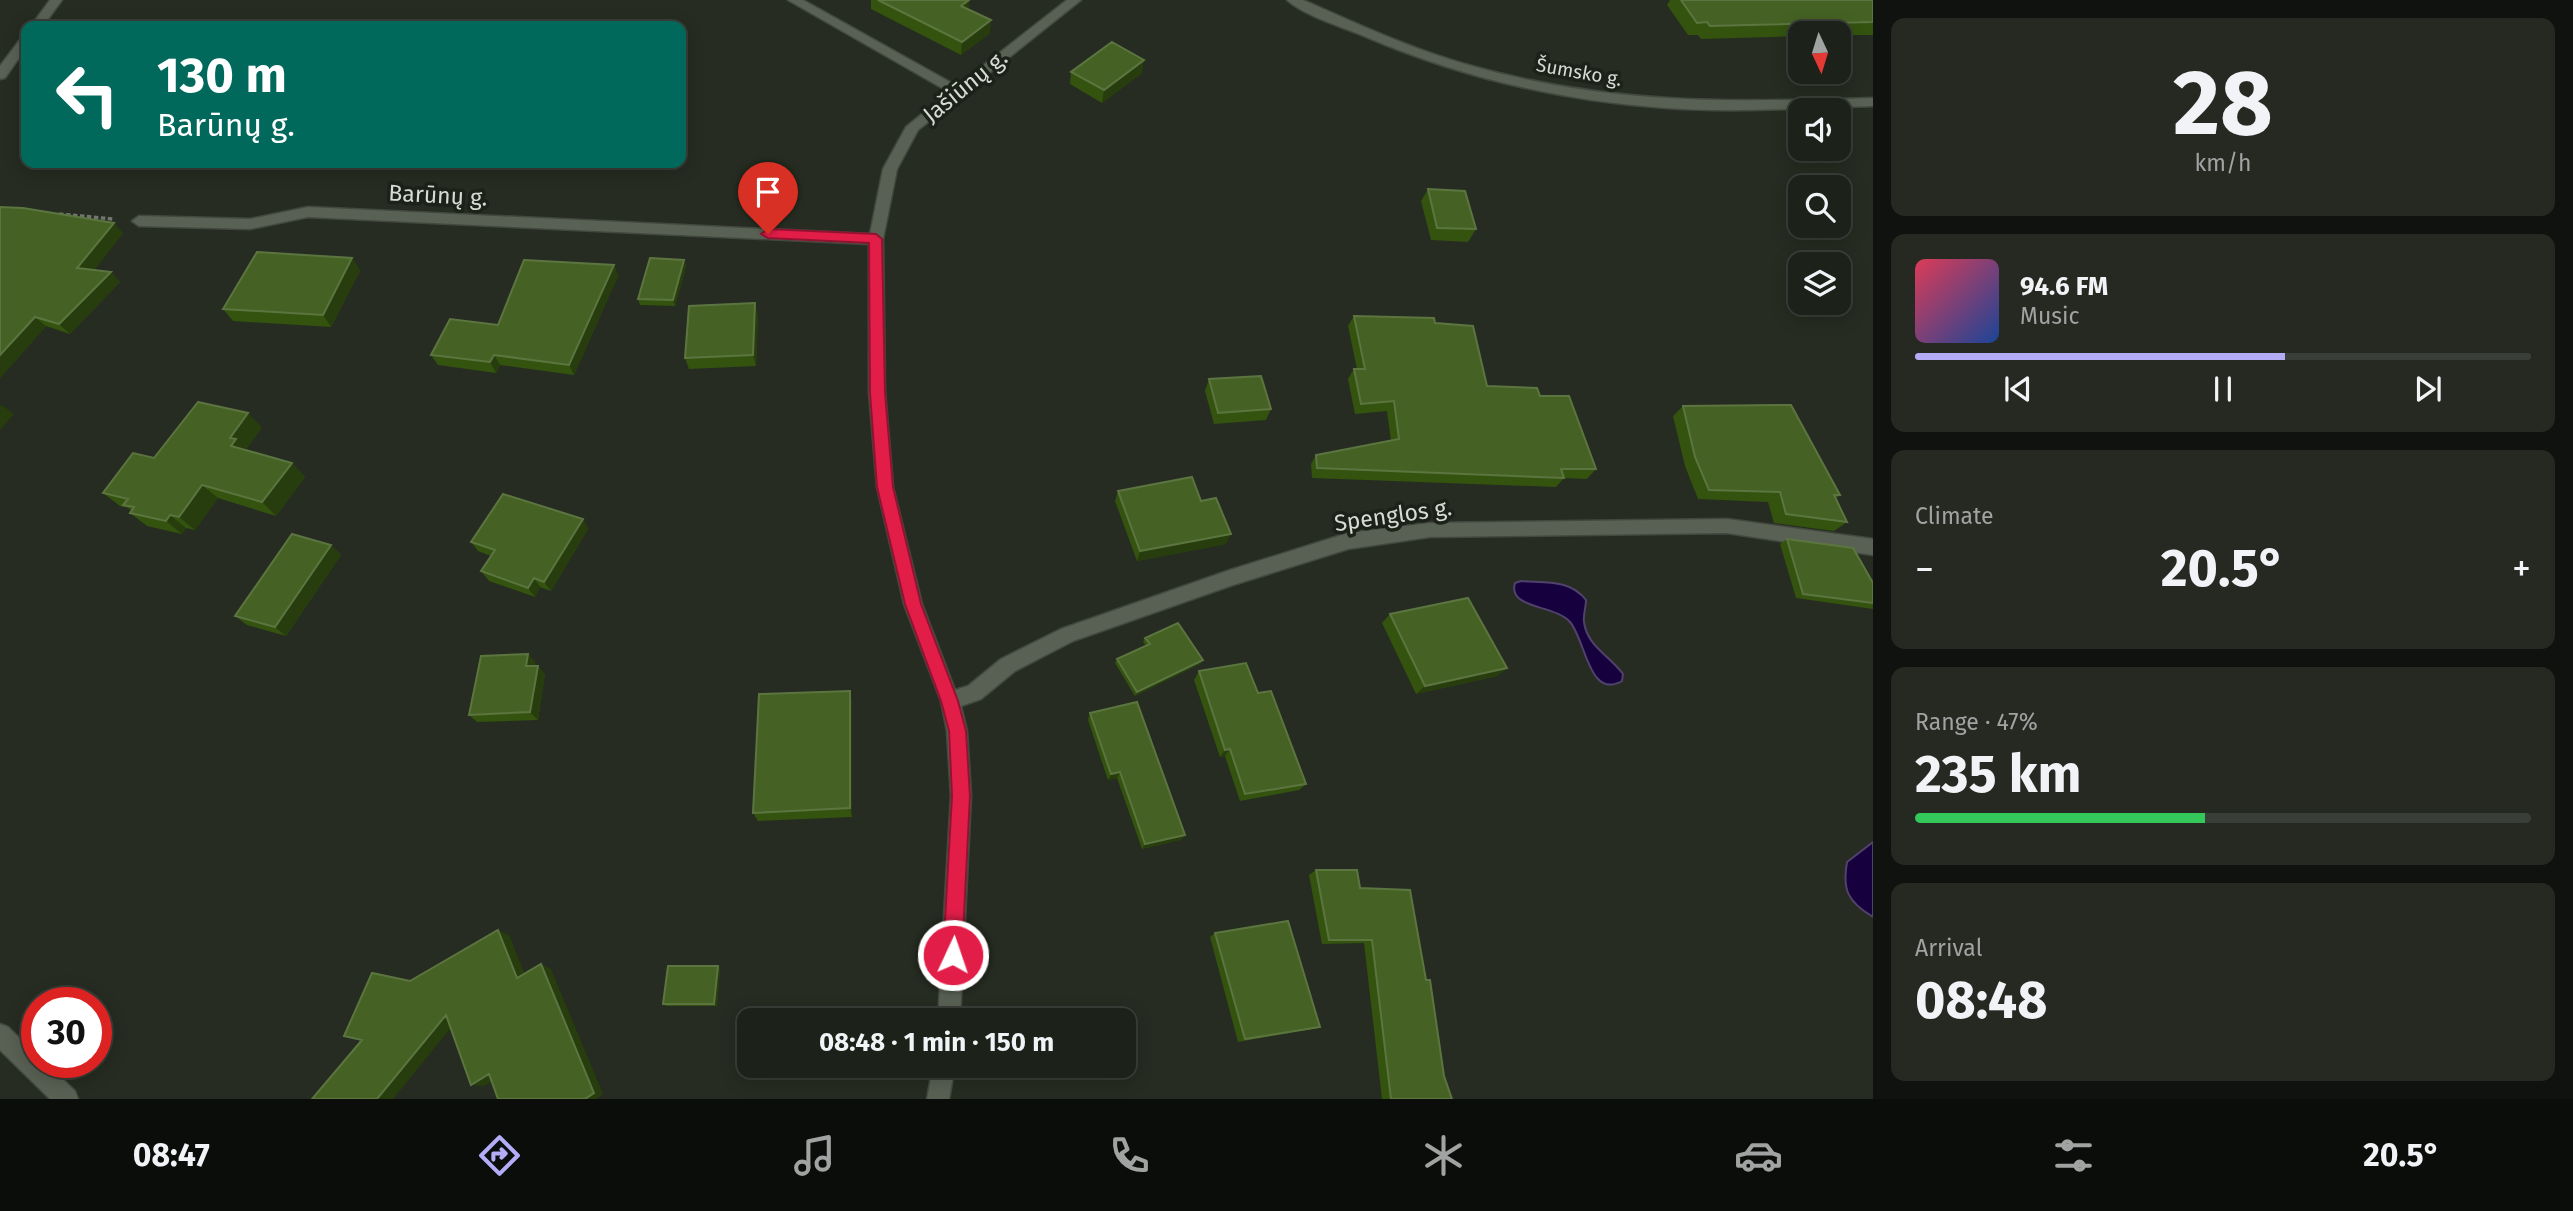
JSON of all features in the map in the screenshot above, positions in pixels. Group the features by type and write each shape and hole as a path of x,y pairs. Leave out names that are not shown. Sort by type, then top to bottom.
{"street":[{"path":"41,21 56,0"},
{"path":"794,0 957,91"},
{"name":"Jašiūnų g.","path":"950,1008 961,796 957,731 950,701 913,604 885,487 877,393 876,239 890,169 913,127 1075,0"},
{"name":"Šumsko g.","path":"1293,0 1412,50 1467,68 1576,92 1638,102 1702,106 1873,102"},
{"path":"0,75 21,47"},
{"name":"Barūnų g.","path":"139,221 250,224 308,212 876,239"},
{"name":"Spenglos g.","path":"950,701 974,693 1008,665 1067,635 1230,578 1348,541 1430,530 1727,526 1873,547"},
{"path":"0,1035 67,1099"},
{"path":"938,1099 942,1078"}],"path":[{"path":"58,214 139,221"}],"shaded area":[{"path":"1515,583 1556,583 1580,593 1586,600 1586,630 1600,650 1623,674 1622,681 1611,685 1595,676 1570,622 1554,612 1518,598 1514,591"},
{"path":"1873,842 1873,917 1852,900 1845,880 1847,862"}],"building":[{"path":"878,0 969,0 961,6 991,20 962,42"},
{"path":"1681,0 1873,0 1873,22 1788,21 1788,24 1710,26 1707,22 1697,23"},
{"path":"1112,42 1144,60 1104,90 1071,72"},
{"path":"1428,189 1465,191 1476,229 1437,228"},
{"path":"0,207 23,208 114,223 77,268 111,272 59,324 35,317 0,355"},
{"path":"257,252 352,258 323,315 223,309"},
{"path":"650,258 684,260 673,300 638,299"},
{"path":"524,260 614,265 569,365 494,355 490,362 431,355 450,319 498,325"},
{"path":"755,303 753,355 685,358 689,306"},
{"path":"1354,316 1434,318 1435,323 1473,326 1487,386 1537,388 1540,396 1569,396 1596,469 1561,469 1564,478 1317,468 1316,455 1399,439 1394,401 1361,404 1354,369 1365,369"},
{"path":"1261,376 1271,409 1218,413 1209,379"},
{"path":"198,402 248,413 230,438 236,439 231,446 292,463 262,502 202,485 179,517 170,515 166,521 130,513 134,507 123,505 128,499 103,493 133,453 154,458"},
{"path":"1791,405 1840,495 1834,495 1847,522 1786,514 1780,492 1709,490 1695,457 1683,406"},
{"path":"1192,477 1201,501 1216,498 1231,534 1140,551 1118,491"},
{"path":"503,494 583,519 544,582 534,578 528,588 481,571 495,550 471,542"},
{"path":"292,534 331,545 275,627 235,616"},
{"path":"1787,539 1853,548 1873,583 1873,603 1803,594"},
{"path":"1468,598 1507,668 1425,686 1390,614"},
{"path":"1178,623 1203,660 1137,692 1117,659 1150,644 1145,638"},
{"path":"528,654 526,666 538,666 530,712 469,715 481,656"},
{"path":"1246,663 1258,693 1271,691 1306,784 1245,794 1230,749 1225,750 1199,671"},
{"path":"850,691 850,808 753,813 759,694"},
{"path":"1137,702 1185,835 1145,844 1120,772 1111,774 1090,713"},
{"path":"1316,870 1357,870 1360,888 1410,890 1426,980 1430,980 1444,1076 1452,1099 1391,1099 1372,940 1329,940"},
{"path":"1288,921 1320,1027 1245,1039 1215,933"},
{"path":"498,930 517,978 541,964 594,1093 585,1099 498,1099 489,1074 471,1085 446,1015 377,1099 312,1099 362,1040 344,1036 372,973 410,981"},
{"path":"668,966 718,966 714,1004 663,1004"}],"route":[{"path":"768,234 876,239 877,393 885,487 913,604 950,701 957,731 961,796 953,955"}]}
